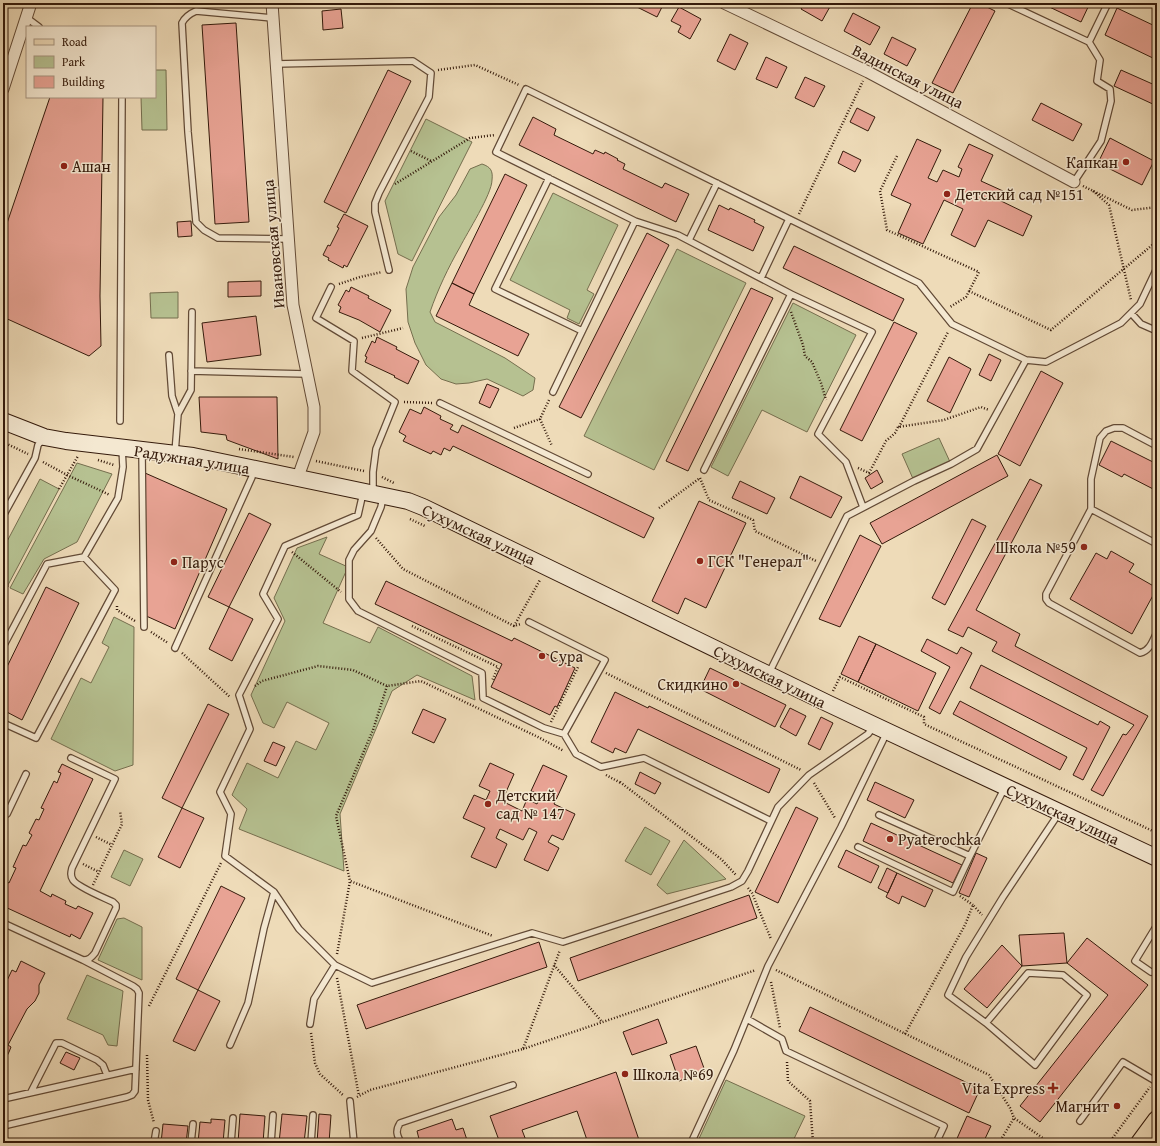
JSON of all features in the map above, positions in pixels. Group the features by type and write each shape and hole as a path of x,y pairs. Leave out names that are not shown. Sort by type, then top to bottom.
{"main road":[{"name":"Радужная улица","path":"3,421 44,437 122,448 174,453 373,493"},
{"name":"Сухумская улица","path":"373,493 408,501 423,507 768,675 1157,858"},
{"path":"1140,1143 1157,1120"}],"street":[{"path":"3,89 32,3"},
{"name":"Ивановская улица","path":"272,3 275,64 293,305 314,407 314,432 298,478"},
{"name":"Вадинская улица","path":"724,3 868,72 1074,182"}],"lane":[{"path":"1006,3 1089,42 1100,60 1097,81 1110,89 1111,101 1101,141 1074,182"},
{"path":"1089,42 1108,3"},
{"path":"272,18 196,11 184,19 182,24 188,132 196,222 204,230 218,238 288,239"},
{"path":"27,18 38,26"},
{"path":"275,64 412,61 431,74 429,97 375,203 375,212 389,270"},
{"path":"863,507 846,462 818,434 872,332 791,294 689,240 635,221 496,152 526,89 919,283 952,324 1026,360 1046,362 1121,323 1140,304 1157,268"},
{"path":"120,421 122,98"},
{"path":"549,178 495,289 582,332"},
{"path":"689,240 717,183"},
{"path":"761,278 789,219"},
{"path":"553,392 635,221"},
{"path":"331,287 316,318 354,341 352,371 396,402 376,449 373,472 373,493 381,506 371,531 354,550 350,560 349,599 358,611 482,673 483,698 544,728 564,734 576,754 601,769 644,758 771,820"},
{"path":"704,470 791,294"},
{"path":"174,453 178,414 191,390 192,312"},
{"path":"1132,312 1141,324 1157,331"},
{"path":"170,355 172,396 178,414"},
{"path":"768,675 848,516 914,480 951,464 977,449 1026,360"},
{"path":"191,371 307,374"},
{"path":"440,403 588,474"},
{"path":"1157,446 1123,428 1114,428 1106,431 1100,438 1091,479 1091,509 1046,594 1046,600 1049,603 1140,652 1145,652 1157,632"},
{"path":"3,516 34,458 38,445 44,437"},
{"path":"3,647 47,564 84,557 118,498 123,467 122,448"},
{"path":"142,450 144,627"},
{"path":"175,648 252,477"},
{"path":"373,493 358,515 285,546 263,594 278,619 239,695 250,729 220,792 231,814 225,856 274,892 299,929 335,965 372,983 532,934 563,942 731,887 742,881 748,871 778,807 809,775 868,734 881,729"},
{"path":"1091,509 1157,544"},
{"path":"3,723 36,738 115,590 84,557"},
{"path":"529,622 605,660 598,670 564,734"},
{"path":"691,1143 747,1019 768,966 841,827 881,729"},
{"path":"71,758 115,779 88,834 71,874 73,880 78,885 113,902 116,905 116,908 95,953 92,958 83,960"},
{"path":"3,816 6,814 26,774"},
{"path":"858,847 953,892 1005,787"},
{"path":"986,1023 1028,973 1063,974 1087,995 1035,1065 986,1023 948,995 966,958 1003,897 1059,813"},
{"path":"879,815 970,856"},
{"path":"230,1044 248,1003 264,928 274,892"},
{"path":"3,931 5,923 83,960 133,986 137,989 139,996 135,1091 132,1095 3,1126"},
{"path":"1151,972 1135,961 1157,925"},
{"path":"310,1024 314,999 335,965"},
{"path":"747,1019 782,1039 786,1051 944,1126 936,1143"},
{"path":"31,1092 56,1043 62,1043 98,1060 103,1065 107,1075"},
{"path":"1080,1121 1123,1062 1156,1081"},
{"path":"3,1098 136,1069"},
{"path":"400,1143 396,1132 400,1123 513,1085"},
{"path":"350,1101 354,1143"},
{"path":"271,1143 273,1115"},
{"path":"311,1143 313,1115"},
{"path":"231,1143 233,1118"},
{"path":"191,1143 193,1124"},
{"path":"154,1143 156,1131"}],"path":[{"path":"431,74 441,69 475,65 526,89"},
{"path":"795,222 868,72"},
{"path":"385,181 393,185 470,138 505,133"},
{"path":"403,147 432,161"},
{"path":"897,156 880,191 887,230 979,272 966,297 942,312"},
{"path":"1074,182 1132,210 1157,206"},
{"path":"1092,191 1109,205 1124,269 1132,312"},
{"path":"969,291 1051,330 1157,241"},
{"path":"331,287 360,277 389,270"},
{"path":"787,301 803,345 805,356 812,362 821,382 830,412"},
{"path":"846,462 869,473 886,441 895,433 952,324"},
{"path":"354,341 403,328"},
{"path":"501,432 540,419 553,392"},
{"path":"396,402 440,403"},
{"path":"898,427 944,420 981,407 997,412"},
{"path":"540,419 558,459"},
{"path":"3,442 67,476 118,498"},
{"path":"59,489 78,455"},
{"path":"659,508 700,478 704,470"},
{"path":"700,478 709,500 753,520 755,531 823,565"},
{"path":"371,531 403,569 514,626 529,622"},
{"path":"514,626 542,578"},
{"path":"3,594 8,585"},
{"path":"115,590 117,610 184,654 233,701 239,695 262,681 318,666 353,670 387,686 421,681 566,752"},
{"path":"598,670 809,775 841,827"},
{"path":"830,696 840,677 924,717 924,724 1157,833"},
{"path":"359,1096 335,965 350,881 336,816 373,730 387,686"},
{"path":"601,769 621,783"},
{"path":"601,769 721,859 752,893 776,950"},
{"path":"90,890 122,824 120,811"},
{"path":"88,834 112,845"},
{"path":"146,1011 225,856"},
{"path":"76,861 99,872"},
{"path":"350,881 506,941"},
{"path":"953,892 972,905"},
{"path":"523,1049 563,942"},
{"path":"554,965 602,1022"},
{"path":"768,966 782,1039"},
{"path":"310,1024 315,1063 320,1074 350,1101 370,1090 523,1049 768,966 989,1075 1010,1108 1014,1118 1050,1143"},
{"path":"147,1048 148,1100 156,1131"},
{"path":"786,1051 788,1081 810,1101 813,1143"},
{"path":"1109,1143 1156,1081"},
{"path":"999,1143 1014,1118"}],"green space":[{"path":"156,70 166,70 167,130 142,130 141,98 156,98"},
{"path":"426,119 472,142 412,261 398,254 385,201"},
{"path":"482,164 488,166 492,172 491,186 484,204 447,271 430,312 435,322 505,358 535,378 533,390 523,396 487,379 456,384 441,379 426,365 415,343 408,322 406,289 413,267 439,217 456,195 470,169"},
{"path":"553,193 618,225 587,290 594,294 579,324 567,318 570,310 510,280"},
{"path":"677,249 746,283 654,470 584,436"},
{"path":"178,292 178,318 151,318 150,293"},
{"path":"793,303 856,335 807,432 762,410 728,476 711,467"},
{"path":"939,438 951,464 914,481 902,454"},
{"path":"77,463 112,474 77,542 44,559 23,594 10,588"},
{"path":"40,479 59,489 8,585 3,582 3,549"},
{"path":"327,537 319,554 348,567 323,623 370,643 378,627 472,676 475,700 417,675 392,691 340,814 344,871 239,829 247,809 232,795 247,763 278,778 296,741 316,750 329,723 287,702 274,728 263,723 251,695 285,621 274,598 297,548"},
{"path":"114,617 134,627 133,765 115,771 51,739 81,678 91,683 109,647 102,643"},
{"path":"645,827 670,841 651,875 625,861"},
{"path":"684,840 726,879 667,894 657,885"},
{"path":"124,850 143,859 130,886 111,877"},
{"path":"124,918 142,927 142,980 98,960 117,919"},
{"path":"87,975 123,991 117,1046 108,1045 103,1035 67,1019"},
{"path":"726,1080 805,1116 792,1143 697,1143"}],"building":[{"path":"637,3 664,3 657,17 635,6"},
{"path":"805,3 832,3 822,21 801,9"},
{"path":"973,3 979,3 995,11 953,93 932,83"},
{"path":"1041,3 1090,3 1081,22"},
{"path":"679,7 701,19 690,39 678,32 681,26 671,21"},
{"path":"1117,8 1157,27 1157,60 1105,35"},
{"path":"341,9 343,28 323,30 322,11"},
{"path":"853,13 880,27 870,45 844,31"},
{"path":"236,23 249,222 215,224 202,25"},
{"path":"730,34 748,43 735,70 717,61"},
{"path":"892,37 916,49 907,66 884,54"},
{"path":"766,57 787,67 777,88 756,79"},
{"path":"388,70 411,81 346,213 324,202"},
{"path":"1121,70 1157,86 1157,106 1114,86"},
{"path":"805,77 825,86 814,107 795,98"},
{"name":"Ашан","path":"50,98 103,98 100,296 101,346 89,356 3,317 3,235"},
{"path":"1041,103 1082,124 1073,141 1032,120"},
{"path":"857,108 875,117 868,131 850,122"},
{"path":"533,117 556,129 554,135 593,154 595,150 604,154 605,152 625,164 623,169 662,188 665,183 689,194 676,222 519,145"},
{"name":"Капкан","path":"1110,138 1154,161 1142,185 1098,163"},
{"path":"917,139 941,150 928,178 937,182 943,170 959,177 962,169 958,167 969,144 993,155 981,181 1003,191 999,200 1032,216 1023,236 988,220 975,247 951,235 963,209 944,200 923,244 898,233 911,204 891,195"},
{"path":"843,151 861,160 855,172 838,163"},
{"path":"505,174 527,185 474,294 452,283"},
{"path":"719,205 729,210 730,208 755,220 754,222 764,227 753,251 708,230"},
{"path":"344,214 368,226 347,267 344,265 343,268 328,260 329,258 323,255 328,245 330,246 339,228 337,227"},
{"path":"191,221 192,236 178,237 177,222"},
{"path":"647,233 669,245 581,418 559,407"},
{"path":"794,246 904,299 893,321 783,268"},
{"path":"261,281 261,296 228,297 228,282"},
{"path":"452,283 474,294 469,305 529,334 518,356 436,316"},
{"path":"351,287 391,310 380,332 359,320 339,312 341,307 338,305 346,290 349,292"},
{"path":"751,288 773,298 688,471 666,461"},
{"path":"256,316 261,355 207,362 202,323"},
{"path":"894,322 917,333 862,441 840,430"},
{"path":"377,337 397,347 396,349 419,361 408,384 394,377 395,376 365,362 367,357 365,356 372,341 375,343"},
{"path":"989,354 1001,360 991,381 979,375"},
{"path":"949,357 971,369 950,413 927,401"},
{"path":"1041,371 1063,383 1020,466 998,454"},
{"path":"487,384 499,389 490,408 479,403"},
{"path":"199,397 277,397 278,459 227,440 226,435 201,432"},
{"path":"424,407 441,416 440,419 453,425 450,429 458,433 462,425 654,518 644,538 453,446 450,451 444,448 441,455 433,451 431,454 403,441 406,436 399,432 410,409 421,414"},
{"path":"1111,441 1157,464 1157,491 1124,474 1122,477 1099,465"},
{"path":"997,455 1008,476 882,544 870,523"},
{"path":"877,470 883,482 871,489 865,478"},
{"name":"Парус","path":"145,473 227,509 175,629 144,615"},
{"path":"800,476 842,497 831,518 790,498"},
{"path":"1030,479 1042,485 976,610 1020,634 1015,646 1148,716 1103,796 1091,790 1123,734 1126,735 1134,725 992,651 997,642 968,627 963,637 948,630"},
{"path":"740,481 775,498 767,514 732,498"},
{"name":"ГСК \"Генерал\"","path":"699,501 746,523 706,608 685,598 678,614 652,601"},
{"path":"249,513 271,524 229,607 208,597"},
{"path":"972,519 986,526 945,605 932,598"},
{"path":"1157,525 1157,534 1153,532"},
{"path":"860,535 881,546 840,627 819,619"},
{"path":"1111,551 1134,564 1129,572 1157,588 1132,634 1070,599 1096,553 1107,559"},
{"path":"386,581 512,641 514,638 575,668 557,707 555,706 550,715 491,687 502,664 375,604"},
{"path":"46,587 79,603 22,720 3,710 3,675"},
{"path":"229,607 253,619 232,661 209,649"},
{"path":"859,636 876,644 858,682 841,674"},
{"path":"927,639 957,654 961,647 972,653 940,714 929,708 950,667 921,651"},
{"path":"876,644 936,673 918,711 858,682"},
{"path":"981,665 1098,725 1100,721 1110,727 1083,780 1073,775 1087,748 970,688"},
{"path":"710,668 786,705 775,727 700,689"},
{"path":"615,692 648,708 649,706 780,769 769,793 638,729 626,753 615,748 613,753 591,742"},
{"path":"960,701 1067,757 1060,770 953,714"},
{"path":"208,704 229,714 182,808 162,798"},
{"path":"790,708 806,716 796,736 780,727"},
{"path":"423,709 446,719 434,743 412,733"},
{"path":"821,717 833,723 820,750 808,744"},
{"path":"273,742 285,747 276,766 264,761"},
{"path":"490,763 514,774 502,801 522,811 527,799 537,804 541,795 531,791 543,765 567,776 554,804 575,814 563,840 552,835 548,842 559,848 548,871 524,860 537,832 529,828 523,840 500,829 496,838 507,844 496,868 471,857 485,828 463,818 474,795 486,800 490,791 479,786"},
{"path":"62,764 93,779 40,891 51,897 52,894 66,901 65,904 76,909 78,906 93,913 80,939 71,934 70,937 3,906 3,890 7,882 9,883 16,868 13,867 23,845 26,846 32,835 29,833 36,819 39,820 44,809 41,808 54,781 57,783 61,773 58,772"},
{"path":"640,772 661,783 655,794 635,784"},
{"path":"875,782 914,800 905,818 867,800"},
{"path":"796,807 818,818 778,903 755,892"},
{"path":"182,808 204,818 180,868 158,857"},
{"path":"871,823 962,865 953,883 863,841"},
{"path":"846,850 879,866 871,883 838,867"},
{"path":"976,853 987,858 969,897 959,893"},
{"path":"887,868 897,873 888,893 878,888"},
{"path":"897,873 933,890 925,907 902,896 899,904 886,897"},
{"path":"221,886 245,898 198,990 176,979"},
{"path":"749,895 757,918 578,981 570,958"},
{"path":"1064,933 1067,963 1022,966 1019,935"},
{"path":"1087,938 1148,985 1040,1122 1020,1106 1108,995 1067,963"},
{"path":"539,942 547,967 366,1029 357,1005"},
{"path":"1002,945 1022,966 987,1008 964,989"},
{"path":"21,961 45,973 39,985 39,993 35,1001 27,1009 8,1045 11,1047 9,1052 3,1059 3,1001 6,994 3,992 3,989 12,970 16,972"},
{"path":"198,990 220,1001 195,1051 173,1041"},
{"path":"810,1007 980,1089 969,1113 799,1031"},
{"path":"658,1019 667,1043 632,1055 623,1032"},
{"path":"696,1046 705,1071 679,1081 670,1055"},
{"path":"66,1052 80,1058 74,1070 60,1063"},
{"path":"616,1072 640,1143 588,1143 577,1111 522,1130 527,1143 500,1143 490,1116"},
{"path":"240,1114 265,1116 263,1143 238,1143"},
{"path":"282,1114 307,1116 304,1143 279,1143"},
{"path":"319,1114 331,1115 329,1143 317,1143"},
{"path":"967,1116 991,1126 983,1143 955,1143"},
{"path":"211,1119 225,1120 223,1143 198,1143 200,1122 211,1123"},
{"path":"452,1119 456,1130 463,1128 468,1143 420,1143 417,1131"},
{"path":"163,1124 188,1126 186,1143 161,1143"}],"place":[{"name":"Капкан","path":"1126,162"},
{"name":"Ашан","path":"64,166"},
{"name":"Детский сад №151","path":"947,194"},
{"name":"Школа №59","path":"1084,547"},
{"name":"ГСК \"Генерал\"","path":"700,561"},
{"name":"Парус","path":"174,562"},
{"name":"Сура","path":"542,656"},
{"name":"Скидкино","path":"736,684"},
{"name":"Детский сад № 147","path":"488,804"},
{"name":"Pyaterochka","path":"890,839"},
{"name":"Школа №69","path":"625,1074"},
{"name":"Vita Express","path":"1053,1088"},
{"name":"Магнит","path":"1117,1106"}]}
